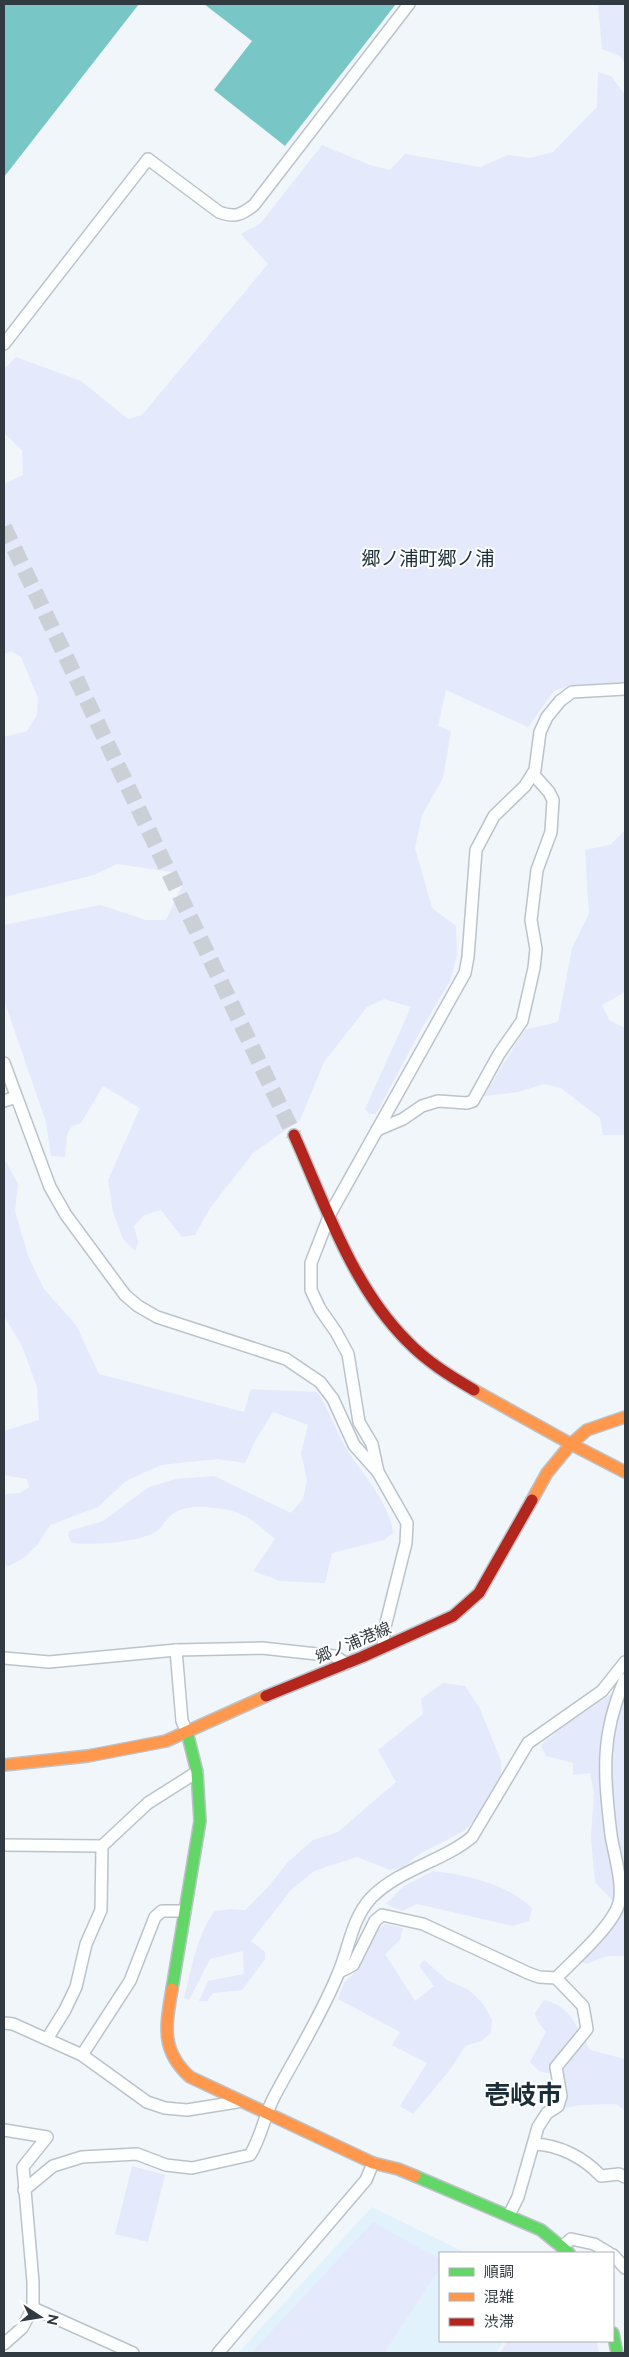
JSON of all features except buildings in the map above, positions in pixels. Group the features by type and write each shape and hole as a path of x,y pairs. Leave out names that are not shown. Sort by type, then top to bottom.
{"street":[{"path":"4,344 148,159 218,212 231,217 241,215 254,205 409,4"},
{"path":"378,1472 372,1444 359,1422 348,1354 320,1309 311,1290 311,1263 330,1214 465,973 468,957 473,868 476,850 482,835 494,816 525,786 533,774 540,732 547,717 560,701 572,692 625,689"},
{"path":"377,1130 404,1119 422,1106 438,1101 467,1103 473,1101 499,1054 522,1021 536,949 531,920 537,870 551,832 553,800 549,792 533,774"},
{"path":"4,1063 50,1187 85,1242 125,1295 138,1306 157,1317 286,1359 305,1370 320,1382 333,1399 354,1445 378,1472 407,1524 408,1534 384,1631 383,1647"},
{"path":"4,1101 16,1096"},
{"path":"294,1135 364,1283 394,1326 410,1344 434,1365 466,1386 524,1417 550,1434 625,1472"},
{"name":"郷ノ浦港線","path":"4,1765 114,1752 166,1741 287,1686 346,1664 453,1616 479,1593 547,1473 571,1444 587,1430 625,1417"},
{"path":"4,1658 50,1662 176,1650 262,1648 335,1656 346,1664"},
{"path":"176,1650 182,1720 197,1772 200,1821 166,2027 168,2047 177,2066 186,2075 237,2102 373,2164 398,2170 541,2230 566,2250 571,2239 594,2244 607,2252"},
{"path":"24,2190 53,2166 82,2157 137,2154 175,2167 192,2168 250,2155 256,2145 272,2101 323,2009 339,1972 353,1928 372,1898 419,1865 463,1844 472,1837 528,1743 602,1691 625,1662"},
{"path":"556,1978 577,1958 611,1918 618,1906 618,1882 605,1758 610,1719 625,1679"},
{"path":"4,1845 102,1846 148,1803 197,1772"},
{"path":"47,2039 66,2010 76,1987 86,1944 101,1910 102,1846"},
{"path":"82,2055 130,1981 155,1917 162,1911 185,1911"},
{"path":"339,1972 353,1965 375,1921 382,1915 423,1924 528,1974 556,1978 583,2006 587,2029 556,2067 561,2096 558,2106 542,2119 518,2197 509,2215"},
{"path":"4,2023 13,2024 82,2055 147,2102 165,2108 187,2110 237,2102"},
{"path":"4,2130 46,2137 23,2167 34,2282 33,2308 22,2328 4,2344"},
{"path":"534,2144 557,2146 593,2167 601,2176 619,2174 625,2177"},
{"path":"218,2353 366,2180 373,2164"},
{"path":"614,2256 625,2268"},
{"path":"33,2308 133,2353"},
{"path":"614,2340 616,2353"}],"shaded area":[{"path":"598,4 625,4 625,63 620,56 602,49"},
{"path":"598,72 611,76 625,95 625,682 571,685 554,691 528,727 446,690 438,726 451,731 443,778 422,815 415,848 432,908 456,926 457,955 450,981 418,1035 376,1114 370,1114 365,1109 411,1007 384,999 367,1007 324,1062 300,1120 253,1153 210,1208 195,1235 182,1237 161,1210 144,1215 134,1226 138,1242 135,1251 123,1239 113,1212 108,1180 140,1108 103,1086 81,1123 72,1126 67,1134 65,1157 51,1156 46,1122 4,1000 4,925 100,905 146,920 166,920 183,884 178,873 117,864 94,875 4,897 4,737 27,731 37,715 38,698 21,657 11,651 4,654 4,484 23,475 22,450 4,433 4,369 16,357 81,381 128,419 142,415 268,264 241,234 260,224 322,145 370,165 390,170 405,154 480,167 508,155 530,158 553,152 597,107"},
{"path":"625,830 625,992 602,1005 609,1020 625,1028 625,1135 603,1135 600,1118 561,1088 544,1084 518,1092 484,1096 524,1030 558,1022 572,948 589,914 585,850 610,845"},
{"path":"6,1162 18,1184 15,1211 28,1256 44,1289 76,1325 99,1374 244,1412 251,1389 317,1392 343,1443 380,1497 386,1509 393,1533 384,1540 332,1553 325,1583 280,1581 253,1571 275,1539 244,1516 219,1508 190,1507 182,1509 174,1513 155,1532 137,1539 92,1544 72,1543 68,1536 69,1531 103,1521 149,1487 176,1479 214,1476 291,1513 303,1499 307,1480 301,1453 308,1425 273,1412 255,1441 245,1463 217,1459 161,1465 126,1481 98,1507 50,1525 38,1544 25,1557 9,1566 4,1565 4,1494 20,1493 29,1487 27,1479 4,1475 4,1431 39,1420 37,1387 22,1346 4,1316 4,1164"},
{"path":"443,1683 465,1686 480,1709 501,1761 501,1774 478,1817 464,1831 421,1853 403,1867 390,1870 357,1857 314,1871 291,1890 251,1941 265,1952 265,1959 242,1990 213,1993 207,2001 199,2001 208,1981 244,1974 243,1951 210,1959 189,2000 184,1998 199,1942 215,1911 245,1910 268,1887 288,1862 313,1840 338,1832 396,1782 378,1750 423,1714 421,1699"},
{"path":"625,1684 625,1958 623,1956 607,1956 586,1964 582,1961 623,1912 595,1882 591,1838 594,1792 590,1773 573,1775 573,1763 546,1756 541,1745"},
{"path":"433,1871 473,1878 511,1893 532,1908 529,1921 513,1926 417,1904 402,1911 386,1904 404,1886"},
{"path":"385,1924 403,1928 400,1940 385,1954 415,2001 434,1986 419,1966 424,1960 447,1980 469,1990 483,2004 492,2020 491,2033 481,2041 465,2046 452,2067 413,2114 400,2106 427,2063 392,2045 400,2032 338,1999 344,1983 357,1971 375,1932"},
{"path":"544,2000 561,2007 567,2013 577,2026 590,2050 625,2059 625,2111 616,2104 580,2105 566,2108 562,2076 539,2071 530,2062 546,2032 537,2020 535,2013"},
{"path":"132,2166 165,2175 148,2242 115,2234"},
{"path":"372,2207 464,2252 439,2252 439,2342 503,2342 496,2353 238,2353"},
{"path":"373,2222 439,2258 439,2270 384,2353 251,2353"},
{"path":"506,2342 597,2342 599,2353 500,2353"}],"water":[{"path":"4,4 139,4 4,177"},
{"path":"204,4 396,4 285,146 214,90 252,41"}],"tunnel":[{"path":"4,527 294,1135"}],"traffic: fast":[{"path":"172,1989 200,1821 197,1772 187,1732"},
{"path":"415,2176 541,2230 568,2252"},
{"path":"614,2338 617,2353"}],"traffic: slow":[{"path":"474,1390 571,1444 587,1430 625,1417"},
{"path":"532,1500 547,1473 571,1444 625,1472"},
{"path":"4,1765 88,1756 166,1741 266,1696"},
{"path":"172,1989 167,2026 170,2047 180,2067 190,2077 373,2163 398,2169 415,2176"}],"traffic: jam":[{"path":"294,1135 329,1216 355,1270 371,1295 388,1319 414,1348 439,1368 474,1390"},
{"path":"266,1696 362,1657 453,1616 479,1593 532,1500"}],"district":[{"name":"郷ノ浦町郷ノ浦","path":"428,558"},
{"name":"壱岐市","path":"523,2095"}]}
